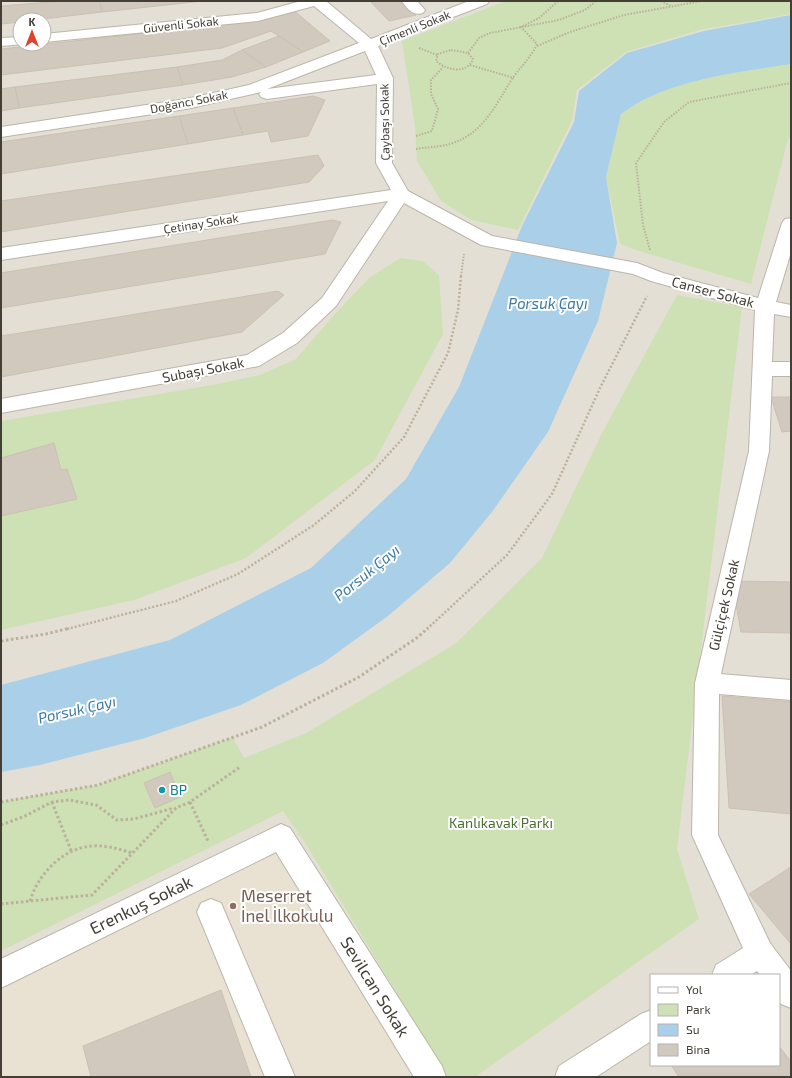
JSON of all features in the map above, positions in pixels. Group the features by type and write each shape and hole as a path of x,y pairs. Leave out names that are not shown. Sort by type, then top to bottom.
{"street":[{"name":"Çaybaşı Sokak","path":"317,1 370,45 385,78 384,163 401,194"},
{"name":"Güvenli Sokak","path":"52,37 258,16 317,1"},
{"name":"Çimenli Sokak","path":"370,45 482,1"},
{"path":"1,42 12,41"},
{"name":"Doğancı Sokak","path":"1,132 186,104 254,89 370,45"},
{"path":"186,104 385,78"},
{"name":"Canser Sokak","path":"401,194 479,236 637,270 657,277 766,306 791,311"},
{"name":"Çetinay Sokak","path":"1,254 401,194"},
{"name":"Subaşı Sokak","path":"1,406 252,361 290,338 329,302 401,194"},
{"name":"Gülçiçek Sokak","path":"776,974 760,953 705,835 707,683 759,451 766,306 791,223"},
{"path":"762,369 791,368"},
{"path":"707,683 791,690"},
{"name":"Erenkuş Sokak","path":"1,974 281,836"},
{"name":"Sevilcan Sokak","path":"281,836 431,1077"},
{"path":"211,912 280,1077"},
{"path":"728,974 760,953"},
{"path":"780,979 791,994"},
{"path":"570,1077 650,1025"}],"path":[{"path":"521,27 539,18 558,1"},
{"path":"468,53 479,38 490,33 559,20 585,10 596,1"},
{"path":"661,1 672,6"},
{"path":"536,46 570,32 624,15 702,1"},
{"path":"416,149 449,144 465,138 478,130 496,107 514,78 534,54 537,44 521,27"},
{"path":"451,50 468,53 473,59 470,65 461,69 443,67 436,62 435,58 440,52 451,50"},
{"path":"470,65 514,78"},
{"path":"416,136 432,131 438,109 431,94 431,80 443,67"},
{"path":"1,802 98,785 262,727 359,677 418,637 507,555 552,494 600,388 657,277 643,225 636,163 664,122 688,102 791,83"},
{"path":"1,641 46,634 176,601 238,574 314,525 356,491 404,437 448,353 458,310 462,262 479,236"},
{"path":"1,825 25,816 52,802 69,800 96,805 117,820 134,819 176,808 190,802 240,767"},
{"path":"52,802 72,853"},
{"path":"190,802 220,866"},
{"path":"1,904 92,895 176,808"},
{"path":"30,901 33,890 43,872 80,848 103,846 121,849 132,854"}],"shaded area":[{"path":"1,1 791,1 791,1077 1,1077"},
{"name":"Meserret İnel İlkokulu","path":"281,836 431,1077 1,1077 1,977"}],"green space":[{"path":"506,1 791,1 791,14 700,30 626,52 577,90 572,121 518,230 471,220 441,201 417,161 415,127 402,41"},
{"path":"791,64 791,138 788,139 751,284 620,244 606,177 621,114 647,98 699,80"},
{"path":"400,258 423,261 439,275 443,334 375,460 246,558 134,600 1,630 1,421 218,384 260,375 296,359 333,316 369,278"},
{"name":"Kanlıkavak Parkı","path":"677,295 742,307 677,849 699,919 475,1077 448,1077 307,846 283,811 1,951 1,802 98,785 233,737 244,758 306,733 455,644 542,558 602,433"}],"water":[{"name":"Porsuk Çayı","path":"791,15 791,64 718,76 682,85 647,98 621,114 606,177 617,243 598,321 548,432 492,512 450,563 388,616 323,663 241,705 145,738 40,765 1,772 1,685 170,640 311,568 406,479 459,387 522,226 574,122 579,91 627,53 704,31"}],"building":[{"path":"62,1 100,1 102,12 52,18 52,12 12,12 12,23 1,24 1,6"},
{"path":"100,1 203,1 102,12"},
{"path":"370,1 403,1 416,15 389,21"},
{"path":"292,9 330,41 303,52 271,31 222,48 1,75 1,49 12,48 12,52 52,52 52,43 246,22"},
{"path":"279,36 303,52 266,67 242,50"},
{"path":"242,50 266,67 232,77 183,85 177,67 222,60"},
{"path":"177,67 183,85 19,108 15,87"},
{"path":"15,87 19,108 1,111 1,89"},
{"path":"313,96 325,100 308,136 271,142 268,131 243,135 233,108"},
{"path":"233,108 243,135 188,144 179,116"},
{"path":"179,116 188,144 1,174 1,142"},
{"path":"318,155 324,166 309,182 1,232 1,201"},
{"path":"332,220 341,222 325,254 1,308 1,273"},
{"path":"278,291 284,295 242,332 1,377 1,336"},
{"path":"771,397 791,397 791,431 782,432"},
{"path":"54,443 61,470 67,469 77,499 1,516 1,458"},
{"path":"732,581 791,582 791,633 741,632"},
{"path":"722,696 791,702 791,814 729,808"},
{"name":"BP","path":"170,772 180,797 155,808 144,783"},
{"path":"791,867 791,944 749,894"},
{"path":"221,990 251,1077 91,1077 83,1046"},
{"path":"780,1047 791,1062 791,1077 679,1077 672,1066 780,1066"}],"place":[{"name":"BP","path":"162,790"},
{"name":"Meserret İnel İlkokulu","path":"233,906"}]}
